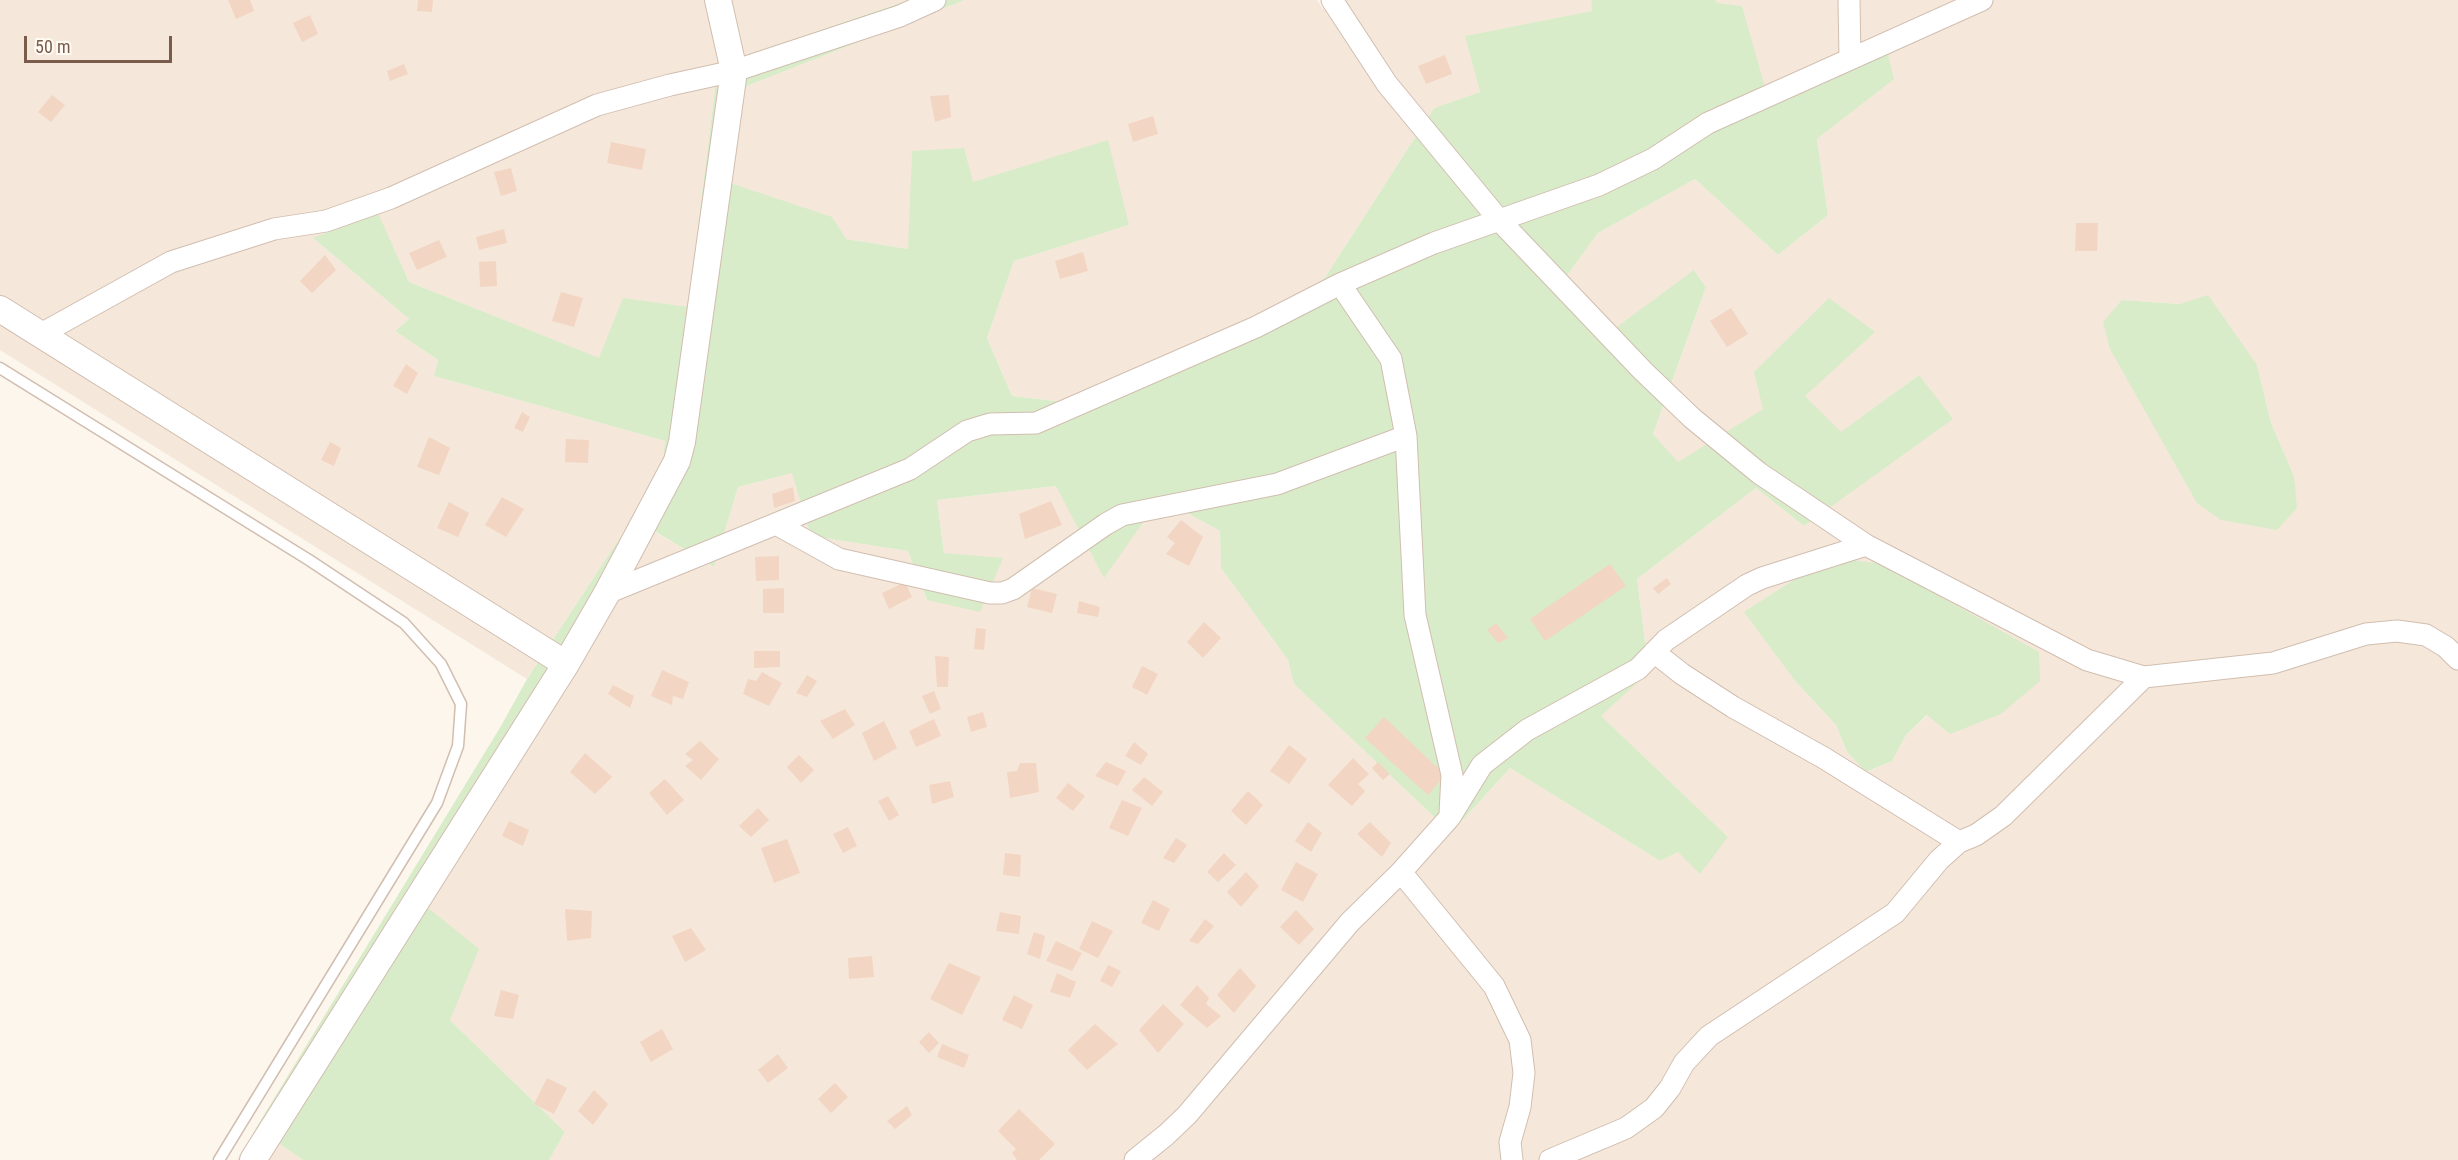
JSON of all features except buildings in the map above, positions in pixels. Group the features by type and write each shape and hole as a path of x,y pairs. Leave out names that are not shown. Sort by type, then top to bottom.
{"street":[{"path":"253,1160 566,664 607,593 677,461 682,442 734,70 718,0"},
{"path":"41,334 171,262 274,229 326,221 391,198 597,105 734,70 900,16 935,0"},
{"path":"1849,0 1850,59"},
{"path":"607,593 910,469 967,431 990,424 1036,423 1256,327 1340,284 1434,243 1599,185 1653,159 1708,123 1901,34 1982,0"},
{"path":"1337,2 1388,84 1500,221 1643,371 1692,418 1759,473 1866,545 2087,660 2144,677 2273,663 2366,634 2397,631 2426,635 2457,656"},
{"path":"1340,284 1391,359 1406,436 1415,615 1452,775 1450,817"},
{"path":"0,309 566,664"},
{"path":"776,524 838,559 990,593 1002,593 1013,589 1122,515 1276,483 1406,436"},
{"path":"1135,1160 1187,1115 1350,922 1401,872 1450,817 1482,765 1527,730 1638,669 1666,640 1747,585 1762,578 1866,545"},
{"path":"1654,652 1682,674 1732,707 1824,758 1959,842"},
{"path":"1550,1160 1626,1128 1654,1108 1670,1088 1684,1064 1709,1036 1895,913 1939,860 1959,842 1976,835 2003,816 2144,677"},
{"path":"1401,872 1494,986 1520,1040 1524,1073 1520,1107 1510,1142 1512,1160"}],"lane":[{"path":"0,368 309,560 404,624 441,664 461,704 458,746 437,803 219,1160"}],"shaded area":[{"path":"0,0 909,0 718,65 688,307 600,359 409,282 377,213 314,239 409,319 395,331 438,360 434,376 665,441 661,475 527,679 0,350"},
{"path":"965,0 1317,0 1323,9 1337,0 1591,0 1593,11 1466,36 1480,92 1434,108 1317,290 1098,406 1012,396 987,338 1014,261 1129,225 908,249 846,239 727,182 729,136 747,86"},
{"path":"1715,0 2458,0 2458,1160 549,1160 565,1132 450,1020 422,903 650,529 714,567 738,487 793,472 811,536 908,551 927,600 944,553 937,500 1056,486 1160,498 1220,531 1221,568 1288,660 1294,684 1451,833 1510,768 1660,861 1678,852 1728,837 1600,716 1649,672 1637,579 1756,488 1804,526 1919,375 1841,433 1805,396 1764,409 1678,463 1653,434 1706,287 1695,271 1602,339 1555,292 1598,233 1695,179 1778,255 1828,215 1817,139 1893,79 1770,105","holes":["2122,300 2180,304 2257,365 2271,423 2294,476","1852,560 1928,715 1906,735 1892,761 1867,772 1847,752 1836,725 1795,681 1745,612 1795,579"]},
{"path":"256,1128 303,1160 237,1160"}],"green space":[{"path":"909,0 965,0 747,86 729,136 727,182 832,217 846,239 908,249 912,151 964,148 973,182 1108,140 1129,225 1014,261 987,338 1012,396 1098,406 1317,290 1434,108 1480,92 1465,36 1592,11 1591,0 1715,0 1717,3 1742,6 1770,105 1887,51 1894,79 1817,139 1828,215 1778,255 1695,179 1598,233 1555,292 1602,338 1694,270 1706,287 1653,434 1678,462 1763,409 1754,372 1829,298 1875,332 1805,396 1841,432 1919,375 1953,419 1804,526 1756,488 1637,579 1649,672 1601,716 1728,837 1700,874 1678,852 1660,861 1510,768 1451,833 1294,684 1288,660 1221,568 1220,531 1160,498 1104,578 1056,486 937,500 944,553 1003,558 980,612 927,600 908,551 811,536 792,473 738,487 714,567 651,529 422,903 479,949 450,1020 565,1132 549,1160 303,1160 256,1128 501,726 527,679 661,475 665,441 434,376 438,360 395,331 409,319 313,238 378,213 409,282 599,358 623,298 688,307 718,65"},
{"path":"2208,295 2257,365 2271,423 2294,476 2297,508 2277,530 2221,520 2197,503 2110,349 2103,322 2122,300 2180,304"},
{"path":"1852,560 1882,564 2039,652 2040,681 2001,714 1950,734 1927,715 1906,735 1892,761 1866,772 1847,752 1836,725 1795,681 1744,612 1795,579"}]}
